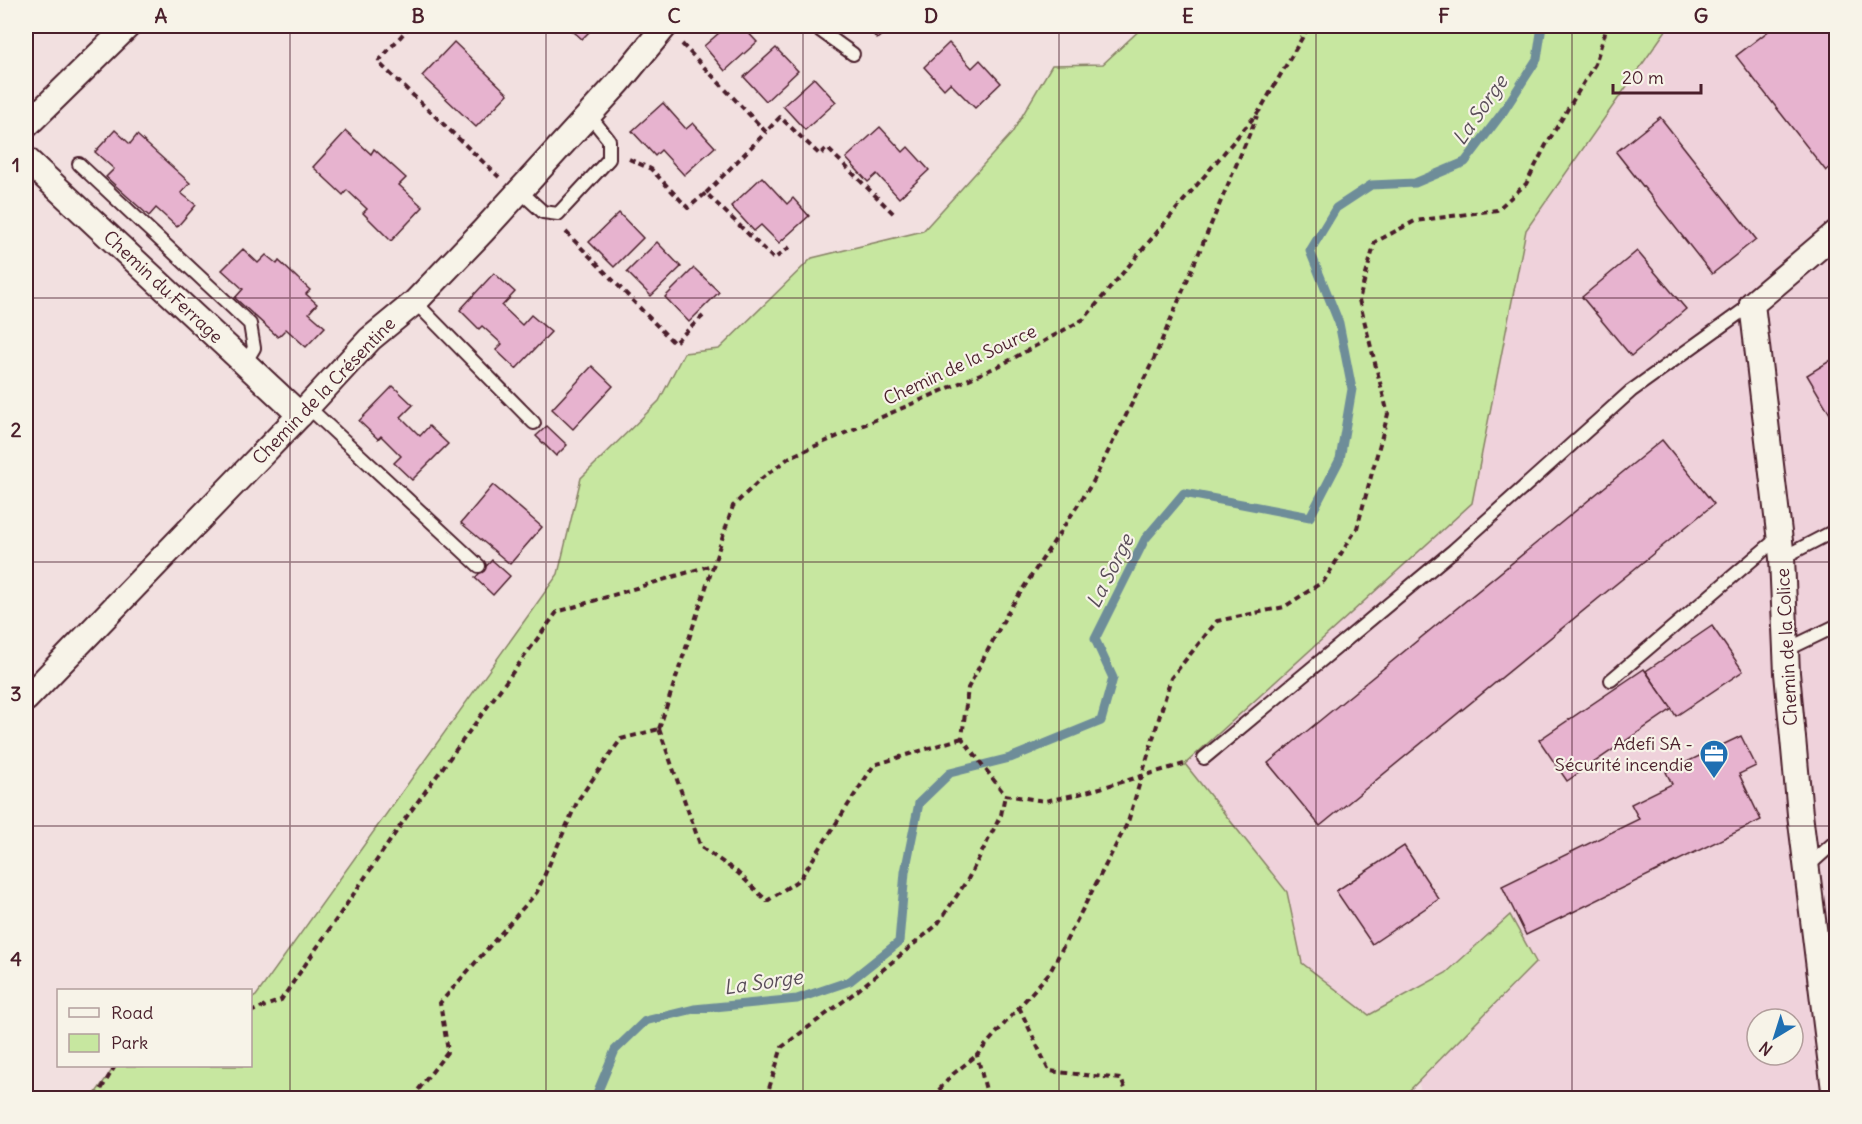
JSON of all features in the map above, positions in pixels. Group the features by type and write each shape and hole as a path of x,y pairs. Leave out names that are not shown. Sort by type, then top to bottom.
{"street":[{"path":"26,126 128,26"},
{"name":"Chemin de la Crésentine","path":"26,699 304,411 370,339 414,302 619,82 671,32"},
{"name":"Chemin du Ferrage","path":"26,159 245,363 304,411"},
{"path":"1752,304 1836,233"},
{"name":"Chemin de la Colice","path":"1752,304 1781,548 1786,650 1807,867 1835,1098"}],"lane":[{"path":"814,26 853,54"},
{"path":"518,192 543,212 558,214 609,159 609,140 589,115"},
{"path":"79,164 250,324 254,348 245,363"},
{"path":"414,302 534,423"},
{"path":"1204,758 1454,550 1631,391 1752,304"},
{"path":"304,411 479,566"},
{"path":"1611,680 1781,548 1836,530"},
{"path":"1786,650 1836,626"},
{"path":"1807,867 1836,841"}],"path":[{"path":"410,26 378,62 518,192"},
{"name":"Chemin de la Source","path":"659,729 733,506 761,479 790,457 1001,365 1084,319 1260,110 1309,26"},
{"path":"932,1098 953,1074 977,1055 1050,972 1128,822 1171,678 1217,621 1284,607 1324,581 1357,528 1389,414 1359,300 1375,242 1415,221 1497,210 1526,184 1546,145 1595,64 1606,30 1605,26"},
{"path":"671,32 766,132"},
{"path":"1204,758 1046,801 1005,795 962,738 968,688 1009,610 1093,482 1153,361 1260,110"},
{"path":"609,150 651,170 688,208 706,193 780,117 820,155 827,148 895,215"},
{"path":"706,193 774,259 790,247"},
{"path":"552,214 577,244 675,343 703,316"},
{"path":"252,1011 281,1000 405,819 557,612 713,565"},
{"path":"412,1098 448,1051 440,1003 537,892 578,800 621,740 659,729 701,848 737,872 767,901 800,879 874,765 962,738"},
{"path":"766,1098 782,1047 857,991 937,925 968,879 1001,815 1005,795"},
{"path":"1019,1007 1049,1071 1121,1079 1128,1098"},
{"path":"977,1055 988,1098"},
{"path":"96,1098 115,1067"}],"shaded area":[{"path":"1669,26 1836,26 1836,1098 1424,1098 1418,1082 1536,962 1510,915 1446,973 1369,1016 1302,963 1287,892 1185,764 1472,503 1526,230"}],"green space":[{"path":"1144,26 1669,26 1526,230 1472,503 1185,764 1287,892 1302,963 1369,1015 1446,973 1510,915 1536,962 1402,1098 92,1098 114,1067 252,1067 252,998 256,996 558,574 581,478 659,401 684,353 719,349 812,258 923,231 1012,133 1052,65 1103,64"}],"building":[{"path":"567,26 595,26 582,39"},
{"path":"727,26 742,26 757,42 725,71 704,46"},
{"path":"866,26 892,26 877,39"},
{"path":"1775,26 1836,26 1836,162 1826,171 1736,56"},
{"path":"454,42 508,94 476,127 422,76"},
{"path":"949,43 972,68 980,60 1001,83 975,108 950,83 944,89 924,67"},
{"path":"776,48 798,71 766,101 744,77"},
{"path":"814,78 836,102 805,130 783,106"},
{"path":"663,103 686,129 693,123 715,147 684,175 661,150 655,156 632,131"},
{"path":"1660,117 1756,239 1712,274 1616,152"},
{"path":"880,127 903,152 908,147 929,170 899,198 877,174 868,182 846,158"},
{"path":"115,130 130,144 137,135 190,183 181,193 196,205 177,227 156,208 149,216 106,177 114,169 95,152"},
{"path":"346,131 371,154 374,149 406,178 399,185 423,207 391,241 363,213 367,209 347,190 343,195 313,167"},
{"path":"762,177 787,204 793,198 809,216 779,243 761,225 754,231 731,206"},
{"path":"619,213 643,238 614,267 589,242"},
{"path":"657,242 681,267 651,296 627,272"},
{"path":"243,249 258,263 266,255 277,264 279,261 310,290 306,294 317,304 309,313 325,327 306,347 286,329 278,337 235,298 243,289 222,270"},
{"path":"1637,251 1686,309 1631,356 1582,297"},
{"path":"694,268 719,292 689,322 665,297"},
{"path":"494,273 515,292 502,306 522,325 531,315 551,332 516,369 496,350 502,344 482,326 479,329 460,310"},
{"path":"1836,357 1836,424 1807,375"},
{"path":"592,366 613,386 573,429 552,409"},
{"path":"393,386 413,405 401,417 420,436 429,426 448,444 412,480 394,463 401,456 381,436 378,439 359,421"},
{"path":"547,426 567,445 556,456 536,436"},
{"path":"1662,440 1714,504 1320,826 1268,763"},
{"path":"493,485 542,527 510,564 461,523"},
{"path":"492,560 510,576 493,595 475,578"},
{"path":"1712,626 1743,671 1676,716 1646,671"},
{"path":"1836,647 1836,661 1830,651"},
{"path":"1644,669 1672,709 1567,781 1539,740"},
{"path":"1741,736 1756,766 1739,774 1761,820 1526,935 1502,886 1639,819 1631,804 1672,784 1666,772"},
{"path":"1404,846 1439,899 1372,944 1336,891"}],"waterway":[{"name":"La Sorge","path":"595,1098 615,1050 645,1021 694,1009 797,999 850,981 899,942 905,872 919,803 950,773 1010,758 1101,721 1113,678 1095,639 1145,539 1184,493 1310,517 1340,459 1352,389 1339,323 1310,251 1336,208 1371,185 1415,183 1465,162 1503,112 1537,59 1542,26"}],"place":[{"name":"Adefi SA - Sécurité incendie","path":"1714,780"}]}
